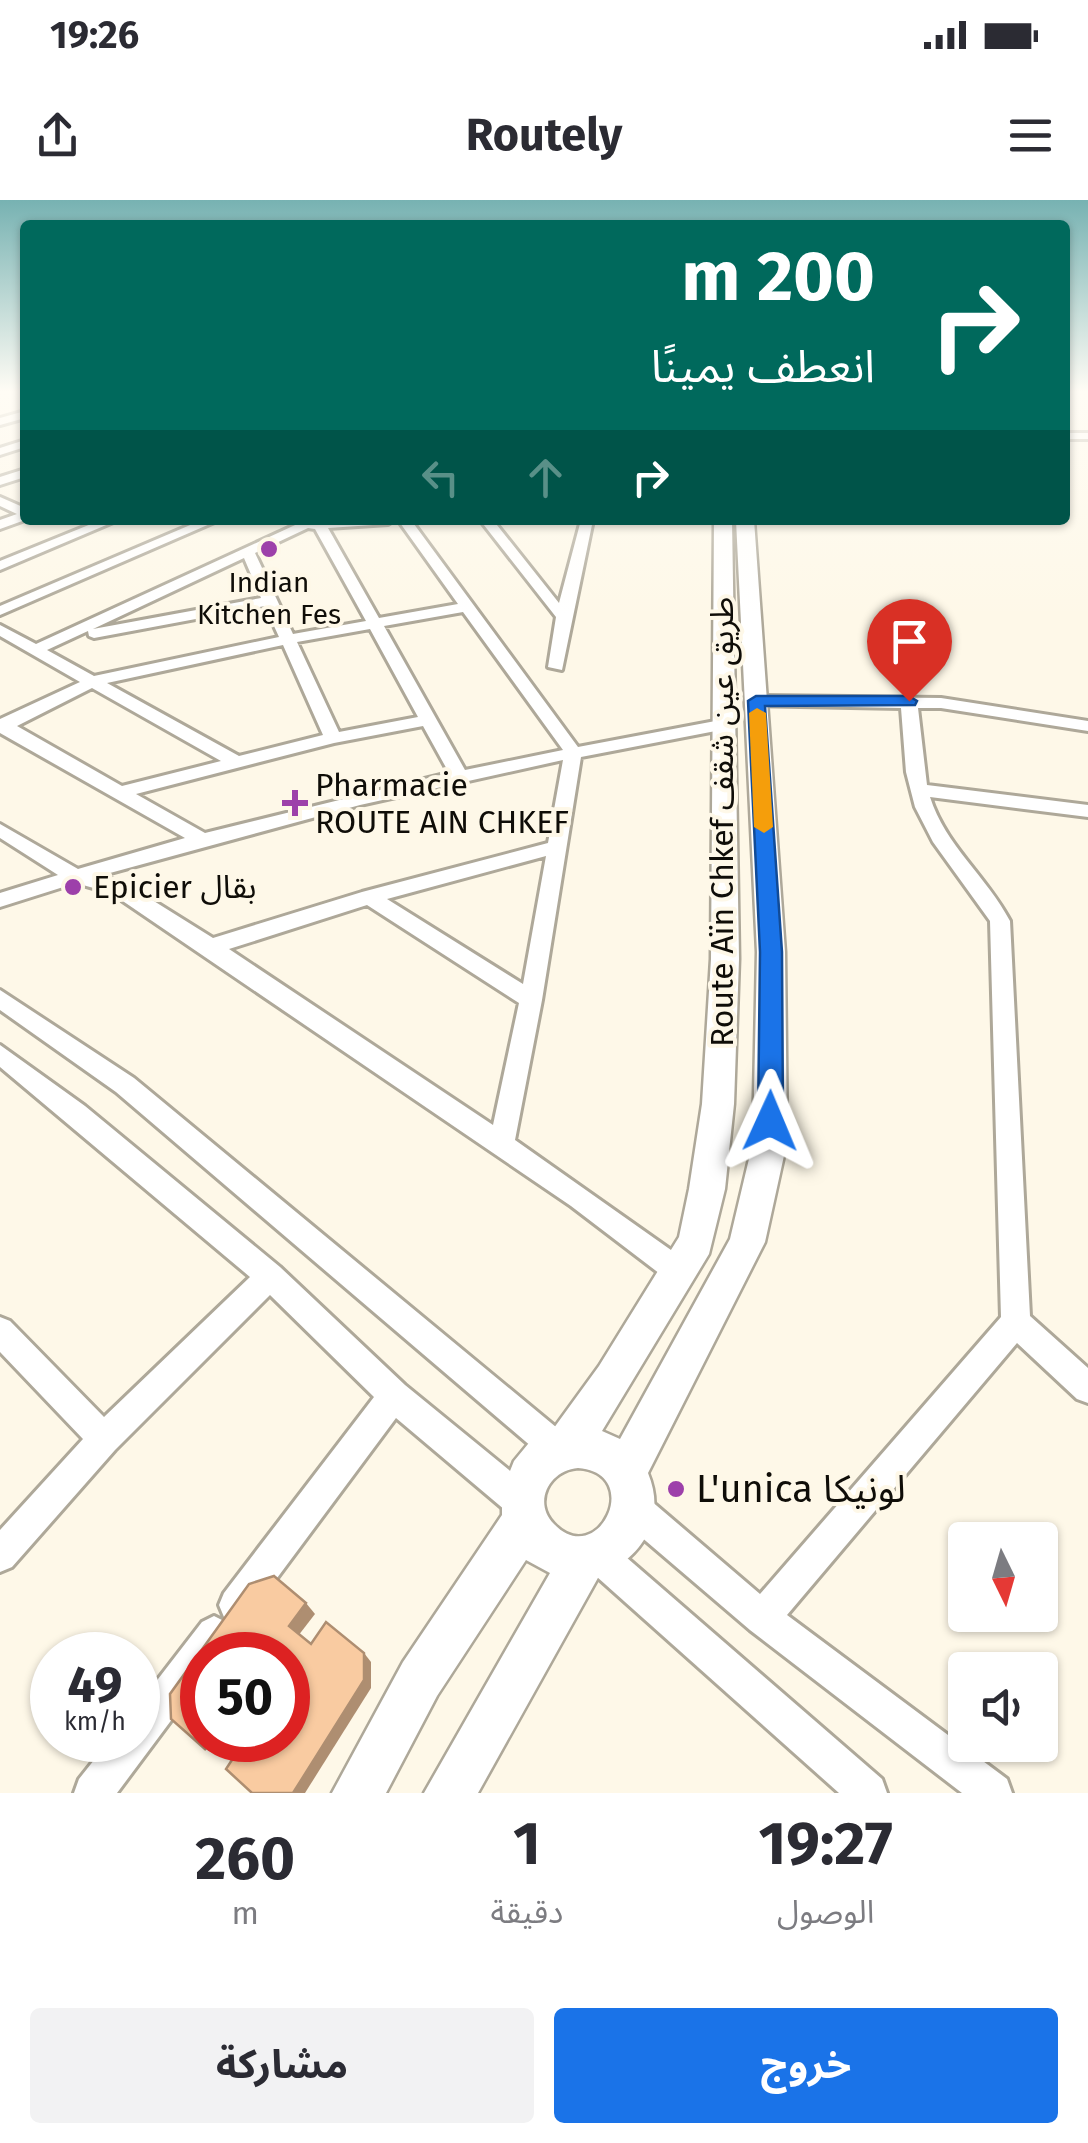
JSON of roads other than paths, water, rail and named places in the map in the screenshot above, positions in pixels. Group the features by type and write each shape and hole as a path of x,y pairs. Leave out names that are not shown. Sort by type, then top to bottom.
{"main road":[{"name":"Route Aïn Chkef طريق عين شقف","path":"562,1447 613,1380 696,1242 708,1189 718,1104 724,960 724,525"},
{"name":"Route Aïn Chkef طريق عين شقف","path":"628,1491 747,1242 770,1142 771,952 744,525"},
{"path":"450,1793 591,1558 622,1536 628,1491 600,1450 562,1447 536,1464 525,1489 525,1510 541,1544 567,1559 591,1558"},
{"path":"358,1793 420,1679 490,1578 525,1510"}],"street":[{"path":"0,566 100,525"},
{"path":"0,611 202,525"},
{"path":"37,650 313,525 376,624 459,775"},
{"path":"408,525 572,752 532,1000 502,1147"},
{"path":"490,525 563,616"},
{"path":"556,667 563,616 586,525"},
{"path":"248,553 333,738"},
{"path":"200,575 210,612"},
{"path":"60,640 268,600"},
{"path":"1,726 94,681 466,607"},
{"path":"0,630 234,761"},
{"path":"756,701 909,701 1088,726"},
{"path":"762,1618 1016,1322 1000,921 989,899 938,835 919,790 909,701"},
{"path":"120,792 333,738 430,720"},
{"path":"0,900 202,840 459,775 726,724"},
{"path":"1,726 202,840"},
{"path":"919,790 1088,811"},
{"path":"0,830 75,876 118,888 210,947 580,1198 678,1271"},
{"path":"210,947 369,897 555,847"},
{"path":"369,897 532,1000"},
{"path":"0,998 125,1085 562,1447"},
{"path":"0,1054 270,1276 394,1396 525,1510"},
{"path":"0,1554 104,1439 270,1276"},
{"path":"1016,1322 1088,1388"},
{"path":"0,1331 104,1439"},
{"path":"160,1705 394,1396"},
{"path":"628,1491 762,1618 993,1793"},
{"path":"591,1558 868,1793"},
{"path":"93,1793 117,1762"}],"place":[{"name":"Indian Kitchen Fes","path":"269,549"},
{"name":"Pharmacie ROUTE AIN CHKEF","path":"295,803"},
{"name":"Epicier بقال","path":"73,887"},
{"name":"L'unica لونيكا","path":"676,1489"}]}
